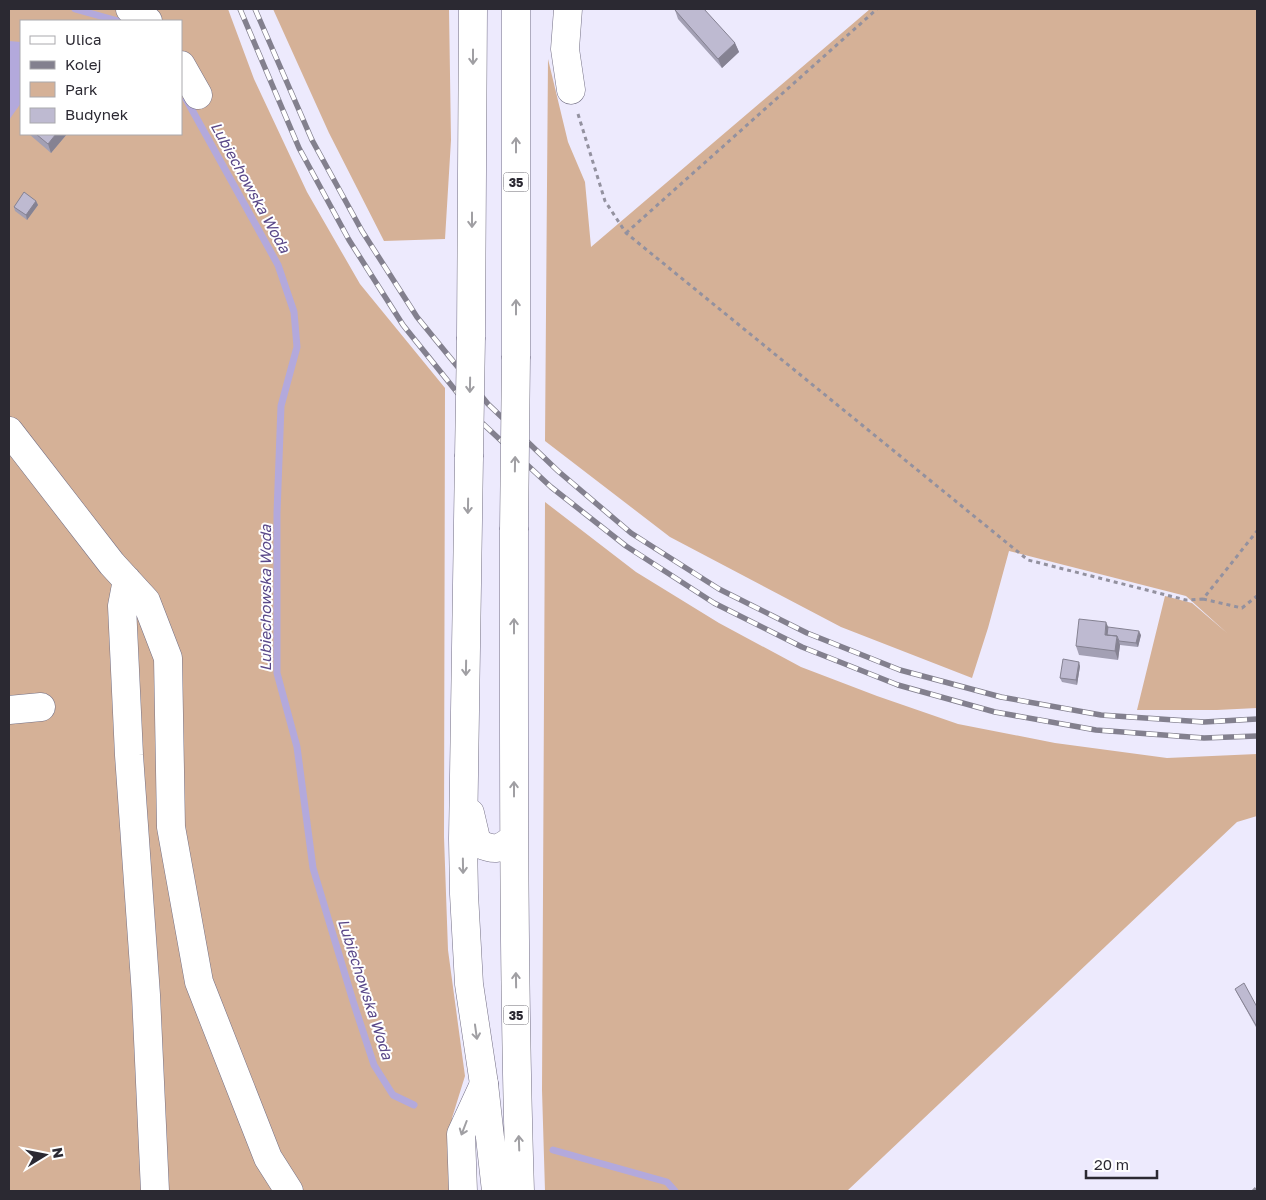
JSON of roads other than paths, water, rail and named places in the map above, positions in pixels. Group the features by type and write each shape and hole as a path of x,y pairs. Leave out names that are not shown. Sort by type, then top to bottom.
{"main road":[{"path":"130,9 147,20"},
{"path":"473,9 471,336 463,839 466,948 469,984 484,1084 496,1191"},
{"name":"35","path":"516,9 514,838 520,1191"},
{"path":"568,9 566,49 571,90"},
{"path":"182,67 198,95"},
{"path":"9,431 112,564 146,601 168,658 170,826 199,982 268,1158 289,1191"},
{"path":"127,580 122,606 128,745 146,995 155,1191"},
{"path":"9,710 41,706"},
{"path":"464,782 477,843 490,849 501,848 514,838"},
{"path":"463,1191 461,1134 484,1084"}],"waterway":[{"name":"Lubiechowska Woda","path":"75,9 114,20"},
{"name":"Lubiechowska Woda","path":"186,99 278,265 294,312 297,347 281,406 277,513 277,673 297,747 313,868 353,1001 374,1065 393,1095 414,1105"},
{"name":"Lubiechowska Woda","path":"553,1150 667,1182 675,1191"}],"railway":[{"path":"240,9 299,148 349,240 403,325 480,421 551,487 626,546 714,603 802,647 898,685 995,712 1096,730 1204,738 1257,736"},
{"path":"255,9 312,140 362,231 417,317 488,404 558,471 631,533 719,589 807,633 900,670 1001,697 1101,715 1204,722 1257,719"}]}
